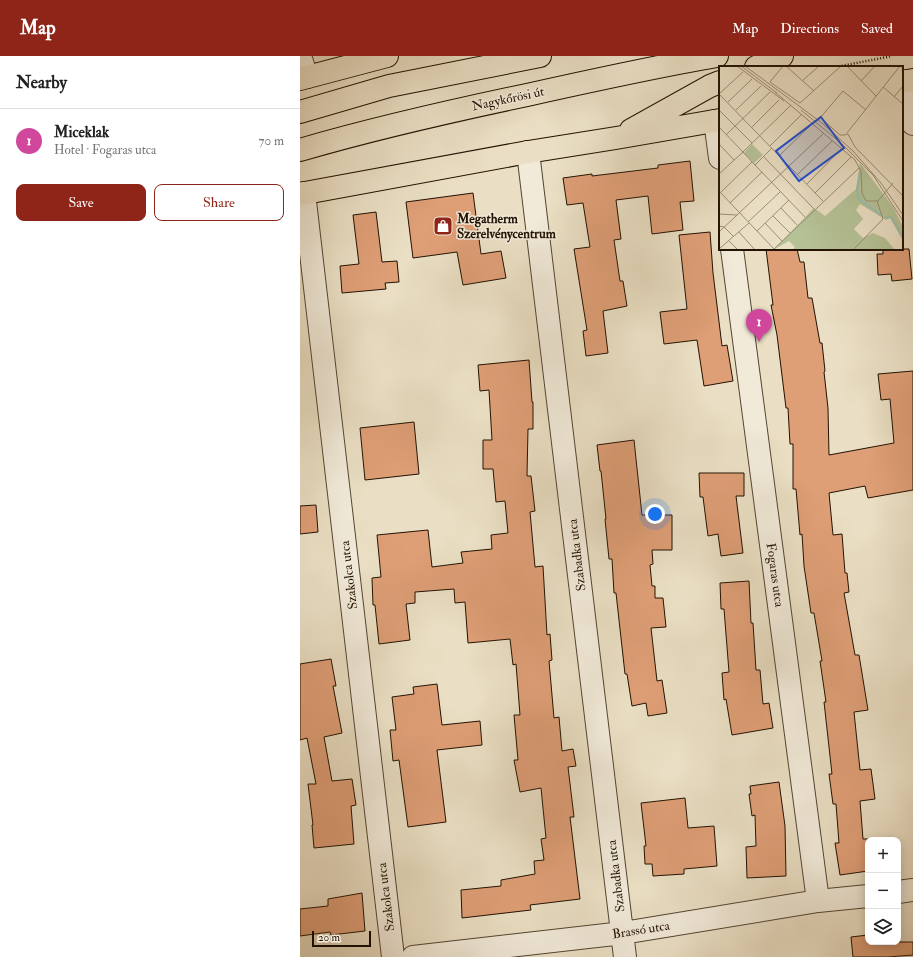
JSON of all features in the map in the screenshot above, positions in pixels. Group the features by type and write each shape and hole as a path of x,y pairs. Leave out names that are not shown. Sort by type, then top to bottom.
{"main road":[{"path":"304,78 387,56"},
{"path":"300,112 389,86 540,56"},
{"name":"Nagykőrösi út","path":"300,150 335,139 468,108 717,56"},
{"path":"758,66 782,56"},
{"path":"616,138 719,82"},
{"path":"302,194 528,152 718,121"}],"street":[{"path":"300,56 304,78"},
{"path":"907,81 913,124"},
{"path":"718,121 719,140"},
{"name":"Szabadka utca","path":"528,152 625,957"},
{"name":"Szakolca utca","path":"302,194 393,957"},
{"name":"Fogaras utca","path":"732,250 818,901"},
{"path":"901,892 913,890"},
{"name":"Brassó utca","path":"413,957 622,933 818,901 865,896"}],"path":[{"path":"841,66 892,56"}],"building":[{"path":"690,161 694,201 680,202 683,230 652,234 648,196 616,200 621,239 614,240 620,281 623,281 627,306 603,311 608,353 586,356 583,331 587,330 574,249 590,247 583,203 567,205 563,178 658,168 658,165"},
{"name":"Megatherm Szerelvénycentrum","path":"473,193 481,254 501,251 506,278 463,285 457,252 413,258 406,202"},
{"path":"376,212 382,262 397,261 399,282 385,283 386,289 342,293 340,266 359,264 353,215"},
{"path":"710,232 713,273 722,346 727,345 733,381 704,386 697,340 664,344 660,312 687,309 679,235"},
{"path":"909,249 912,279 892,281 891,274 878,275 877,254 883,254 883,250"},
{"path":"766,250 797,250 800,262 804,262 808,298 812,298 820,343 822,343 828,408 829,455 894,443 890,399 881,400 878,374 913,371 913,490 868,498 865,486 829,493 833,535 842,534 845,573 847,573 849,592 844,593 855,655 859,655 868,710 854,712 860,770 871,769 875,799 860,801 863,839 865,839 865,871 840,875 835,843 839,843 836,804 833,804 829,774 832,774 824,702 826,702 820,661 822,661 814,613 811,613 804,566 802,534 800,535 796,489 793,489 793,444 790,444 788,408 786,408 777,335 771,305 773,305"},
{"path":"529,360 533,402 533,429 528,429 527,476 531,476 535,511 530,512 535,567 543,566 547,635 550,634 552,660 549,661 554,718 559,717 562,751 573,749 576,766 568,767 574,817 570,817 580,899 530,905 531,910 462,918 461,890 501,886 501,880 535,874 534,861 544,860 541,839 546,838 541,788 520,792 514,760 518,760 514,715 520,715 516,664 513,665 510,639 468,643 465,602 455,603 454,589 415,592 415,603 406,604 410,640 379,644 375,605 373,605 372,578 381,577 377,535 428,530 432,567 463,563 461,552 492,549 491,535 508,533 505,501 496,502 493,469 483,469 483,440 492,440 489,390 480,391 478,365"},
{"path":"414,422 419,474 365,480 360,428"},
{"path":"634,440 642,515 672,515 672,550 652,550 653,564 650,565 652,586 655,586 655,598 663,598 666,627 651,628 657,681 662,680 667,713 648,716 646,703 632,706 627,674 625,674 616,593 614,593 612,559 609,559 601,471 597,445"},
{"path":"699,473 744,473 744,496 736,496 743,553 721,556 718,534 708,536 703,497 700,497"},
{"path":"316,505 318,532 300,534 300,506"},
{"path":"749,581 751,623 753,623 756,670 760,670 763,704 769,703 773,728 732,735 726,699 724,700 722,673 729,672 724,609 721,609 720,583"},
{"path":"331,659 336,686 333,686 342,733 324,737 332,781 352,779 356,805 351,806 354,844 314,848 308,784 316,784 307,738 300,740 300,664"},
{"path":"437,684 442,725 480,721 482,745 437,750 446,822 408,827 399,760 393,761 390,730 396,730 392,697 414,694 413,687"},
{"path":"779,782 785,826 786,876 747,878 746,847 756,846 755,815 752,816 749,794 751,794 750,786"},
{"path":"685,798 688,828 714,826 717,866 684,869 684,874 653,876 652,864 645,864 644,846 646,846 641,803"},
{"path":"362,893 365,931 331,935 330,932 300,936 300,909 328,906 328,899"},
{"path":"865,935 865,945 901,945 901,942 913,942 913,955 853,957 851,937"}],"place":[{"name":"Megatherm Szerelvénycentrum","path":"443,226"},
{"name":"Miceklak","path":"759,342"}]}
